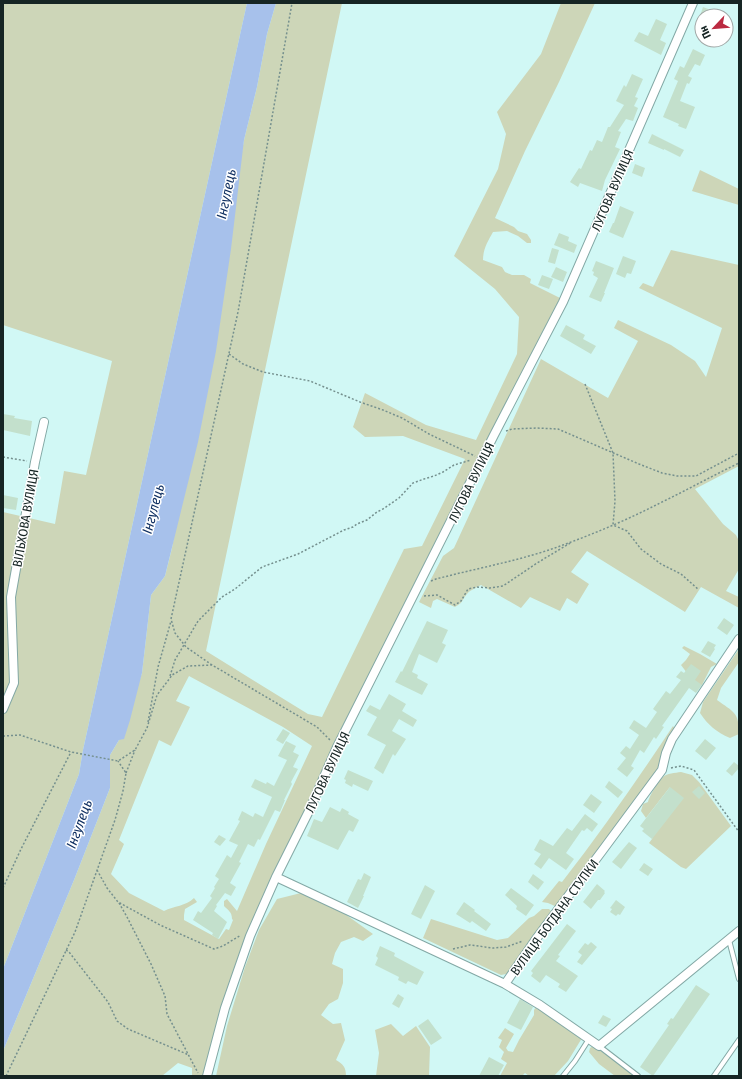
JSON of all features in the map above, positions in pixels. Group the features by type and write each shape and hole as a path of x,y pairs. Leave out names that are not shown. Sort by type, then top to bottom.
{"street":[{"name":"ЛУГОВА ВУЛИЦЯ","path":"207,1076 225,1008 242,957 276,877 309,811 337,747 494,435 563,302 693,3"},
{"name":"ВІЛЬХОВА ВУЛИЦЯ","path":"3,709 14,683 11,598 35,462 44,422"},
{"name":"ВУЛИЦЯ БОГДАНА СТУПКИ","path":"276,877 505,984 536,939 662,770 666,753 672,739 739,639"},
{"path":"505,984 540,1005 599,1046 739,931"}],"lane":[{"path":"729,939 739,979"},
{"path":"563,1076 575,1062 588,1039"},
{"path":"714,1076 739,1040"},
{"path":"599,1046 638,1076"}],"path":[{"path":"147,728 158,667 171,619 238,312 292,3"},
{"path":"170,678 175,660 198,621 222,597 235,589 262,567 298,554 367,520 399,498 413,483 434,476 454,465 477,457 429,434 402,418 383,410 310,381 263,372 243,364 229,354"},
{"path":"585,384 613,453 615,501 612,524"},
{"path":"494,435 512,429 537,428 558,430 662,473 678,476 696,476 739,452"},
{"path":"3,457 35,462"},
{"path":"418,587 436,579 536,554 575,540 660,503 739,463"},
{"path":"612,524 627,531 641,549 661,564 681,574 699,590"},
{"path":"412,599 426,595 437,595 455,605 461,601 468,589 477,587 490,588 504,586 537,563 575,540"},
{"path":"171,619 176,633 186,647 212,665 316,727 337,747"},
{"path":"6,1076 75,932 114,820 123,791 126,773 135,750 147,728 157,695 172,675 188,666 212,665"},
{"path":"3,736 20,735 71,752 118,761 135,750"},
{"path":"3,888 21,849 71,752"},
{"path":"118,761 126,773"},
{"path":"662,770 681,766 694,770 739,832"},
{"path":"96,870 106,888 119,903 127,917 165,996 167,1014 200,1076"},
{"path":"119,903 160,925 214,949 223,946 242,934 250,936"},
{"path":"439,953 470,945 493,948 506,947 527,940 536,939"},
{"path":"66,950 108,1002 117,1021 128,1029 189,1055"}],"green space":[{"path":"3,3 247,3 83,750 79,774 3,969 3,512 55,524 64,471 86,475 112,361 3,325"},
{"path":"276,3 342,3 206,651 308,714 322,717 404,549 422,546 465,459 403,436 365,437 353,427 365,393 426,425 476,440 517,354 519,317 495,289 454,256 498,169 506,134 497,112 541,54 561,3 595,3 495,218 514,227 518,231 527,234 531,240 531,243 527,243 518,236 507,231 493,232 486,245 483,256 483,260 502,267 505,272 512,275 524,275 531,279 530,283 562,299 272,879 205,1076 192,1076 192,1068 178,1063 162,1076 3,1076 3,1051 74,880 110,788 110,755 119,740 142,673 151,595 165,576 172,548 244,140 257,87 267,34","holes":["189,676 283,727 312,746 266,844 237,911 227,899 224,901 224,906 231,913 233,920 229,930 226,929 219,939 184,920 185,909 197,902 194,898 187,903 164,911 129,893 111,874 124,844 119,840 159,740 171,746 190,707 176,701"]},
{"path":"700,170 739,189 739,205 692,191"},
{"path":"671,250 739,265 739,466 695,489 723,524 736,535 739,541 739,569 726,591 739,597 739,608 701,587 685,612 587,551 571,572 589,584 577,604 567,598 560,611 530,597 521,608 481,585 471,590 461,603 455,607 437,599 433,601 431,608 419,602 443,556 454,548 541,359 608,398 638,341 614,328 618,320 671,345 695,361 706,377 722,328 639,288 643,283 653,287"},
{"path":"684,646 717,664 711,667 702,685 696,685 681,665 690,654 682,648"},
{"path":"739,649 739,662 721,688 717,700 734,713 738,721 739,734 730,738 713,728 700,713 703,702"},
{"path":"673,726 675,729 659,773 557,907 542,902 559,881 562,882 591,844"},
{"path":"681,772 692,775 699,782 731,826 686,869 681,867 649,843 652,839 670,787 646,818 641,811 643,804 648,802 654,789 663,777 669,774"},
{"path":"301,893 345,914 373,934 363,941 354,937 341,942 335,953 332,964 343,969 343,983 338,999 329,1004 321,1015 333,1024 341,1023 345,1040 336,1060 344,1066 346,1076 216,1076 227,1026 245,967 259,930 277,899"},
{"path":"542,909 549,909 553,913 512,970 506,974 501,975 423,938 431,919 497,940 508,938 529,918 534,916"},
{"path":"536,1007 582,1038 568,1061 554,1076 529,1076 525,1073 522,1076 500,1076 507,1063 501,1059 504,1052 499,1047 502,1040 498,1038 505,1028 514,1034 506,1048 508,1051 513,1052 534,1015 534,1010"},
{"path":"391,1024 403,1036 416,1026 430,1047 429,1076 376,1076 379,1053 375,1030"},
{"path":"593,1046 634,1072 634,1076 615,1076 599,1064 589,1052 590,1048"}],"water":[{"name":"Інгулець","path":"247,3 276,3 267,34 257,87 244,140 231,249 216,351 198,442 165,576 151,595 142,673 130,720 124,739 119,740 110,755 110,788 74,880 3,1051 3,969 79,774 83,750"}],"building":[{"path":"656,19 667,24 660,40 666,43 661,55 634,41 639,32 648,36"},
{"path":"693,49 705,55 700,66 695,64 688,76 692,78 689,84 687,83 680,101 695,107 686,129 663,117 678,81 674,79 680,66 684,68"},
{"path":"632,74 643,79 635,97 638,98 634,106 638,108 633,121 626,119 618,131 621,132 615,147 620,149 605,180 602,191 580,183 578,187 570,182 579,168 581,169 590,150 592,151 597,140 602,142 608,127 610,127 624,105 616,101 624,85 626,87"},
{"path":"652,134 684,150 680,157 648,143"},
{"path":"635,164 645,168 642,177 632,173"},
{"path":"620,206 634,212 623,238 609,232"},
{"path":"559,233 569,237 568,241 577,245 574,253 554,245"},
{"path":"552,248 559,250 555,264 548,262"},
{"path":"623,256 636,261 631,274 627,273 625,278 616,274"},
{"path":"596,261 614,268 601,302 589,297 598,278 593,275 594,272 592,271"},
{"path":"556,267 567,272 563,282 551,277"},
{"path":"542,275 553,279 549,289 538,285"},
{"path":"566,325 585,335 583,339 596,346 591,354 560,336"},
{"path":"3,414 15,416 14,418 32,421 30,436 3,430"},
{"path":"3,495 18,498 16,510 3,508"},
{"path":"724,618 734,625 727,635 717,628"},
{"path":"427,621 448,630 442,643 446,645 437,663 419,654 412,672 418,675 417,678 428,684 422,695 395,682 401,671 402,672"},
{"path":"708,641 716,645 710,657 701,652"},
{"path":"691,664 701,671 695,680 702,685 696,693 689,688 662,726 664,727 656,739 654,737 644,753 640,750 631,766 634,768 627,777 617,769 626,758 620,753 626,746 630,749 639,735 629,728 634,720 646,728 657,712 653,709 666,691 670,694 681,680 676,677 681,671 684,673"},
{"path":"389,694 406,704 402,711 417,720 413,727 399,719 392,731 406,739 395,756 393,754 383,774 374,768 386,745 367,735 377,717 366,711 370,705 380,710"},
{"path":"283,729 290,733 283,744 276,740"},
{"path":"705,739 716,748 706,760 695,751"},
{"path":"286,741 296,746 293,752 299,755 293,767 298,769 291,782 292,784 280,812 275,810 260,840 258,839 254,847 248,844 239,862 241,863 230,883 236,887 231,896 225,893 216,905 217,906 214,911 227,922 218,939 212,935 213,933 193,920 198,911 201,913 212,898 210,896 219,879 215,876 227,855 231,858 238,845 229,841 240,821 238,820 242,811 253,817 255,813 263,817 272,797 251,787 255,779 266,784 267,782 274,786 287,760 278,756"},
{"path":"734,762 739,766 739,768 732,776 726,771"},
{"path":"348,770 373,781 368,791 353,784 352,787 345,783 346,780 344,779"},
{"path":"609,781 623,792 618,798 605,787"},
{"path":"699,786 705,793 699,799 692,792"},
{"path":"670,787 684,798 652,839 642,831 644,829 640,826"},
{"path":"591,794 602,802 594,813 583,805"},
{"path":"330,807 340,812 342,808 349,812 348,814 359,820 353,832 349,830 338,850 307,836 314,819 322,822"},
{"path":"585,814 598,824 592,832 587,828 584,831 582,830 566,853 574,859 566,870 549,858 541,869 534,864 541,854 534,850 540,839 553,846 567,828 572,831"},
{"path":"219,835 226,839 220,846 214,842"},
{"path":"629,842 637,848 621,869 612,862"},
{"path":"644,863 653,869 648,876 639,870"},
{"path":"364,873 371,877 358,908 347,902 358,879 361,880"},
{"path":"533,874 544,882 538,890 528,882"},
{"path":"597,884 605,891 605,893 591,909 583,902"},
{"path":"425,885 435,891 421,919 411,914"},
{"path":"511,888 534,905 526,916 516,909 517,906 505,895"},
{"path":"616,900 625,907 620,915 618,914 616,916 610,912 612,909 610,908"},
{"path":"464,902 491,924 486,931 472,921 470,923 456,914"},
{"path":"567,924 576,931 558,955 560,956 556,961 578,976 566,992 558,987 560,984 546,975 540,983 531,976 533,973 531,971"},
{"path":"591,942 597,947 582,965 577,962 582,955 578,952 585,943 588,945"},
{"path":"380,946 395,953 394,956 424,972 417,985 408,981 406,984 398,980 399,977 375,965 378,958 376,956"},
{"path":"696,985 710,994 653,1076 640,1067 669,1025 667,1024 671,1018 673,1019"},
{"path":"398,994 404,998 399,1008 392,1004"},
{"path":"520,999 533,1007 521,1030 507,1023"},
{"path":"603,1015 611,1019 606,1027 598,1023"},
{"path":"428,1019 442,1038 431,1045 418,1026"},
{"path":"489,1057 504,1065 498,1076 479,1076"}]}
